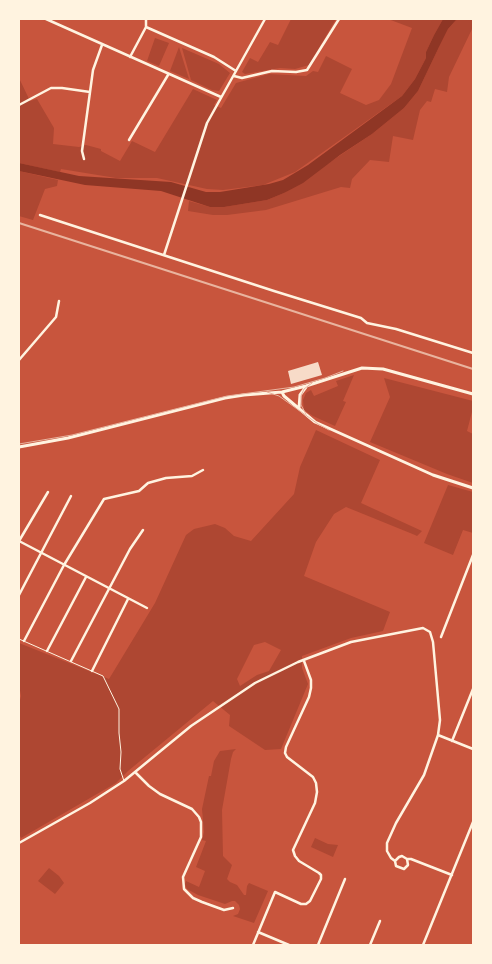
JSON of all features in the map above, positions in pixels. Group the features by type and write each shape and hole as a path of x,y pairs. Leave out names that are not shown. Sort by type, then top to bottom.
{"street":[{"path":"46,19 221,97"},
{"path":"130,57 146,27 146,19"},
{"path":"164,255 207,124 265,19"},
{"path":"234,76 242,78 272,71 296,72 307,70 319,54 339,19"},
{"path":"146,27 214,57 236,71"},
{"path":"84,159 82,151 90,92 94,67 102,45"},
{"path":"129,140 168,74"},
{"path":"19,105 51,88 90,92"},
{"path":"40,215 274,292 360,318 367,323 396,329 473,353"},
{"path":"19,360 56,317 59,301"},
{"path":"19,447 68,438 225,398 282,392 352,370 368,368 383,370 473,394"},
{"path":"299,408 300,395 306,386"},
{"path":"282,392 284,396 314,421 432,475 473,488"},
{"path":"24,642 64,565 104,499 139,491 148,483 166,478 192,476 203,470"},
{"path":"48,492 19,541 147,608"},
{"path":"19,595 71,496"},
{"path":"71,662 130,549 143,530"},
{"path":"441,637 473,555"},
{"path":"46,651 86,577"},
{"path":"92,671 128,598"},
{"path":"19,843 90,803 124,781 190,726 255,683 304,660 363,638 421,628 430,632 433,642 440,720 438,734 424,775 396,823 387,843 387,851 395,861 396,866 404,869 408,865 407,860"},
{"path":"253,945 275,892 301,904 306,904 310,901 321,875 299,861 293,850 315,803 316,783 313,777 287,757 285,753 311,688 311,680 304,660"},
{"path":"452,741 473,689"},
{"path":"438,734 473,749"},
{"path":"135,772 160,794 192,809 199,817 201,837 183,877 184,889 193,898 202,902 224,910 233,908"},
{"path":"423,945 473,822"},
{"path":"395,861 399,857 405,857 407,860 411,859 452,875"},
{"path":"318,945 344,879"},
{"path":"370,945 380,921"},
{"path":"258,932 289,945"}],"lane":[{"path":"19,639 103,676 120,709 120,769 124,781"}],"shaded area":[{"path":"291,19 336,19 309,65 295,69 280,68 245,74 242,72 250,58 258,62 270,42 278,45"},
{"path":"388,19 443,19 415,79 402,96 295,172 263,185 223,190 207,189 157,178 116,178 61,169 60,172 19,163 19,78 30,101 37,99 54,128 53,144 79,147 86,145 101,149 101,151 120,161 132,141 155,152 193,89 217,100 214,105 221,108 236,83 269,74 306,76 313,71 318,72 326,56 352,69 340,93 366,105 379,100 391,84 412,28"},
{"path":"443,19 457,19 448,29 418,91 404,108 372,134 303,183 267,200 224,207 210,207 161,191 85,185 19,171 19,163 79,176 171,182 206,192 220,192 283,180 308,165 402,96 415,79"},
{"path":"457,19 473,19 473,27 449,77 447,92 435,89 431,102 427,101 420,110 413,140 393,136 389,162 370,160 352,179 350,188 341,187 266,210 227,215 188,211 189,201 210,207 224,207 267,200 284,193 372,134 404,108 418,91 448,29"},
{"path":"155,38 169,43 159,66 147,61"},
{"path":"179,47 189,79 170,71"},
{"path":"182,48 219,64 230,73 219,91 212,90 191,80"},
{"path":"19,171 58,180 57,186 45,189 33,220 19,216"},
{"path":"354,375 343,401 346,402 335,426 304,410 303,400 306,393 311,390 314,396 338,386 336,381"},
{"path":"384,378 473,401 467,431 473,434 473,483 370,442 390,397"},
{"path":"316,430 380,460 361,503 422,531 417,536 346,507 334,514 316,542 304,576 390,612 383,631 351,638 302,656 302,668 308,684 281,749 265,750 229,726 230,715 213,701 116,783 21,838 19,834 19,704 21,696 19,685 19,643 109,679 155,603 186,535 194,529 215,524 225,528 234,536 251,541 294,494 300,467","holes":["265,642 281,650 269,671 257,675 240,686 237,679 254,645"]},
{"path":"448,485 473,492 473,533 463,530 453,555 424,543"},
{"path":"236,749 231,759 222,810 223,856 232,865 227,879 237,885 244,895 246,895 249,883 268,891 254,923 233,916 238,914 240,909 235,901 225,904 198,895 187,889 185,884 186,881 199,887 205,871 196,867 206,841 202,840 204,832 202,809 214,761 220,751"},
{"path":"315,838 328,844 338,845 333,857 311,847"},
{"path":"49,868 64,883 55,894 38,881"}],"building":[{"path":"318,362 322,375 291,384 288,371"}],"tram line":[{"path":"19,444 72,435 227,396 294,387 343,371"},
{"path":"306,414 301,405 301,396 304,389 312,383"},
{"path":"267,392 279,396 329,430"}],"railway":[{"path":"19,223 473,369"}]}
